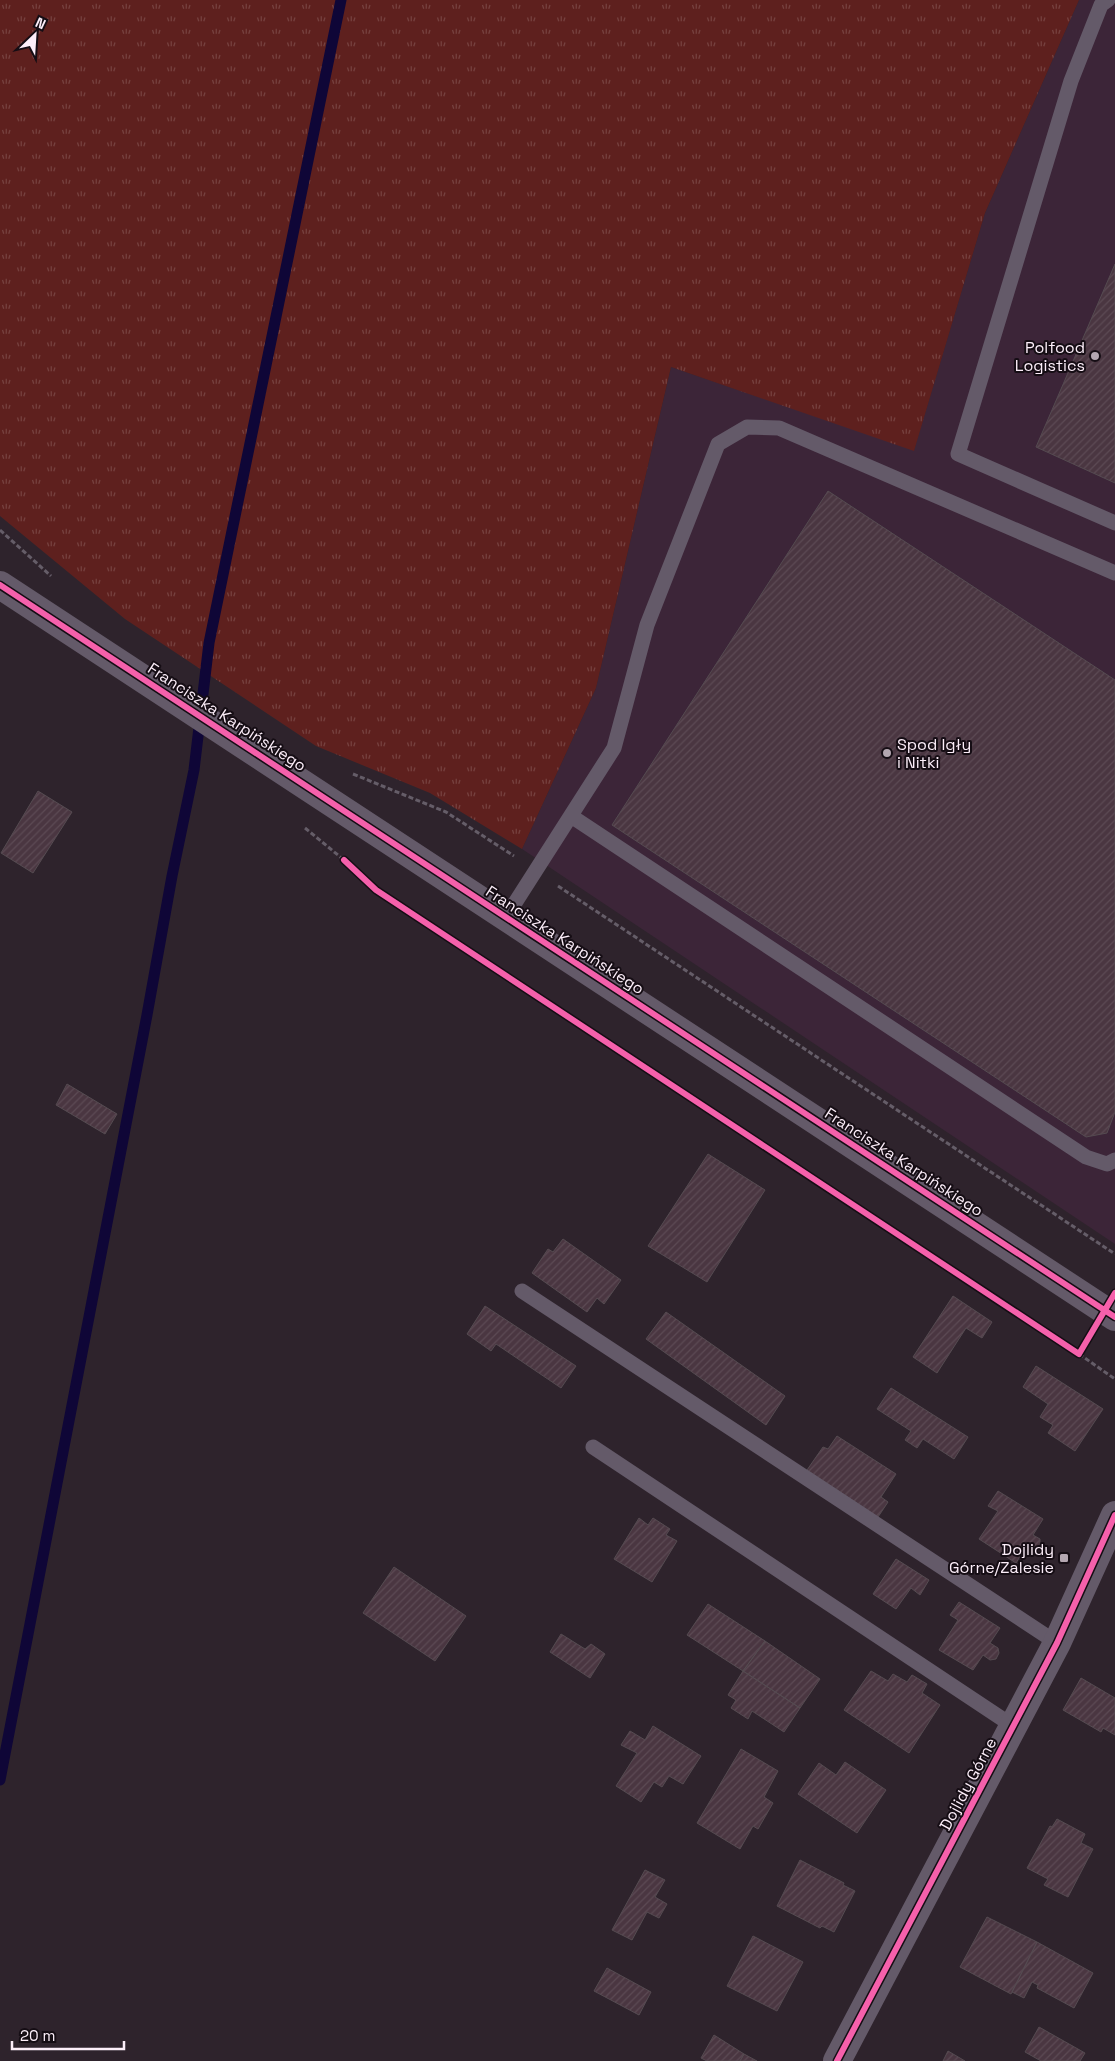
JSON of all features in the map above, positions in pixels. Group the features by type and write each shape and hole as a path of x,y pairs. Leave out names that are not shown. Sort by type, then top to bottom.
{"street":[{"name":"Franciszka Karpińskiego","path":"0,585 1115,1317"},
{"name":"Dojlidy Górne","path":"837,2061 1057,1643 1115,1514"}],"lane":[{"path":"1108,0 1101,5 1070,81 958,454 1115,523"},
{"path":"506,917 614,748 647,625 718,444 747,427 779,428 1115,573"},
{"path":"571,816 1086,1157 1107,1164 1115,1160"},
{"path":"522,1291 1057,1643"},
{"path":"593,1447 1014,1726"}],"path":[{"path":"351,773 446,812 1115,1254"},
{"path":"1079,1354 1115,1379"}],"shaded area":[{"path":"1079,0 1115,0 1115,1244 522,849 596,688 671,367 914,450 985,213"}],"green space":[{"path":"0,0 1079,0 985,213 914,451 671,367 596,688 522,849 430,793 316,746 125,619 0,516"}],"building":[{"name":"Polfood Logistics","path":"1115,264 1115,483 1036,447"},
{"name":"Spod Igły i Nitki","path":"828,491 1115,680 1115,1112 1107,1133 1086,1137 612,825"},
{"path":"38,791 72,812 33,873 1,853"},
{"path":"67,1084 117,1114 105,1134 56,1105"},
{"path":"708,1154 765,1190 707,1282 648,1246"},
{"path":"563,1239 621,1280 604,1304 597,1298 587,1312 532,1273 548,1249 553,1252"},
{"path":"953,1296 992,1322 982,1338 966,1328 937,1373 913,1357"},
{"path":"485,1306 576,1366 561,1388 496,1344 491,1351 467,1334"},
{"path":"666,1312 785,1396 766,1425 646,1339"},
{"path":"1036,1366 1103,1409 1075,1451 1048,1433 1053,1425 1040,1417 1048,1404 1023,1387"},
{"path":"891,1388 968,1437 954,1459 923,1439 917,1448 905,1440 911,1431 877,1409"},
{"path":"837,1436 896,1474 881,1497 888,1502 878,1517 807,1470 823,1447 828,1449"},
{"path":"998,1491 1043,1519 1033,1535 1040,1539 1037,1550 1032,1552 1025,1548 1016,1563 979,1539 998,1511 988,1506"},
{"path":"639,1518 648,1525 653,1518 670,1529 666,1535 677,1541 652,1582 614,1559"},
{"path":"896,1559 929,1580 920,1595 911,1588 896,1609 873,1594"},
{"path":"394,1567 466,1616 435,1661 363,1613"},
{"path":"959,1602 1000,1628 990,1643 998,1648 999,1653 996,1659 990,1660 983,1655 973,1670 939,1650 958,1620 950,1615"},
{"path":"708,1604 765,1641 743,1671 687,1635"},
{"path":"561,1634 585,1649 591,1644 605,1654 590,1678 550,1652"},
{"path":"765,1641 820,1679 800,1708 743,1671"},
{"path":"743,1671 800,1708 784,1732 752,1711 748,1719 731,1708 736,1700 728,1695"},
{"path":"871,1671 888,1681 893,1674 907,1682 912,1675 927,1684 922,1693 940,1705 909,1753 844,1710"},
{"path":"1081,1678 1115,1698 1115,1735 1103,1728 1101,1732 1063,1710"},
{"path":"653,1726 701,1756 683,1784 669,1776 662,1787 654,1782 641,1802 616,1786 637,1753 621,1745 630,1731 645,1740"},
{"path":"741,1749 778,1771 764,1797 773,1803 758,1829 753,1826 740,1849 697,1823"},
{"path":"845,1762 886,1790 857,1833 798,1794 819,1763 836,1775"},
{"path":"1057,1819 1085,1834 1081,1843 1093,1849 1068,1897 1044,1885 1048,1879 1027,1868 1050,1826 1052,1827"},
{"path":"800,1860 844,1883 843,1885 855,1891 834,1932 822,1926 820,1928 777,1906"},
{"path":"645,1870 665,1880 655,1897 667,1904 659,1918 647,1912 632,1940 612,1930"},
{"path":"987,1917 1037,1942 1011,1994 960,1967"},
{"path":"753,1936 803,1962 777,2011 727,1986"},
{"path":"1037,1942 1093,1973 1074,2008 1037,1988 1038,1985 1032,1982 1024,1998 1012,1992"},
{"path":"607,1968 651,1992 639,2015 594,1991"},
{"path":"1039,2027 1085,2053 1080,2061 1041,2061 1025,2052"},
{"path":"714,2035 744,2054 740,2061 707,2061 701,2058"},
{"path":"948,2051 965,2061 943,2061"},
{"path":"744,2054 757,2061 740,2061"}],"waterway":[{"path":"0,1780 172,876 194,770 209,643 341,0"}],"cycle path":[{"path":"0,585 1115,1317"},
{"path":"344,860 376,890 1079,1354 1115,1293"},
{"path":"837,2061 1057,1643 1115,1515"}],"place":[{"name":"Polfood Logistics","path":"1095,356"},
{"name":"Spod Igły i Nitki","path":"887,753"},
{"name":"Dojlidy Górne/Zalesie","path":"1064,1558"}]}
